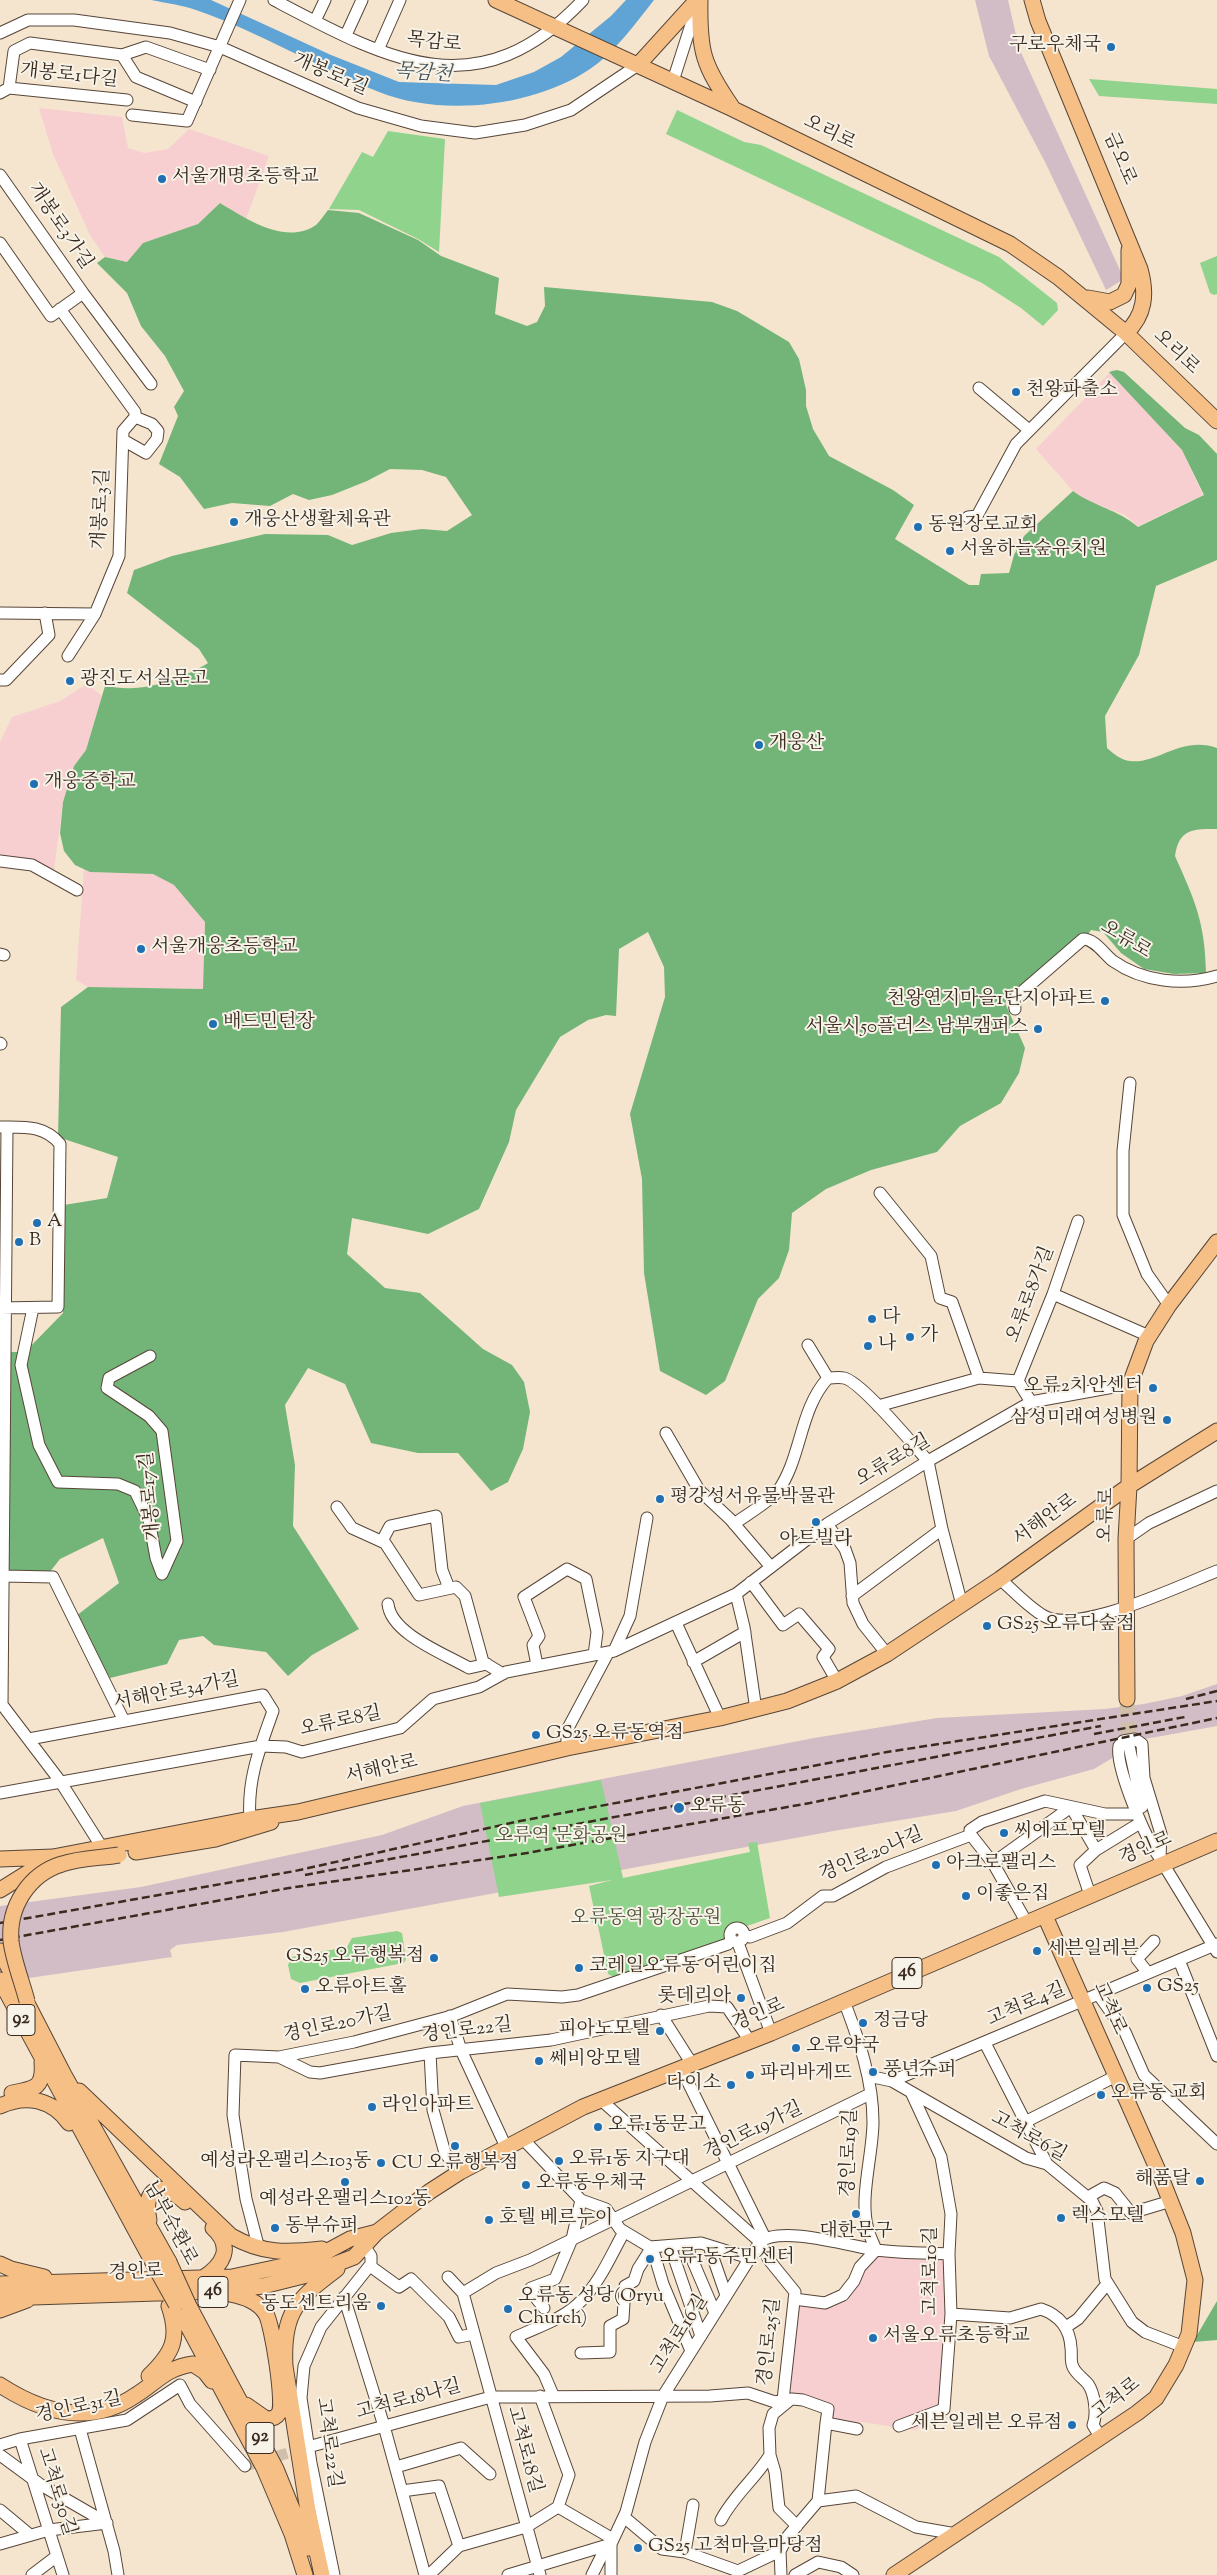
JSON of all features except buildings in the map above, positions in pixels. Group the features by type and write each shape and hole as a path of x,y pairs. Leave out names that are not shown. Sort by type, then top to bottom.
{"main road":[{"name":"오리로","path":"496,0 732,108 1010,244 1080,294 1126,333 1217,421"},
{"path":"638,65 699,0"},
{"path":"699,0 703,58 714,81 732,108"},
{"name":"금오로","path":"1032,0 1038,21 1129,239 1143,280 1144,299 1138,318 1126,333"},
{"path":"1080,294 1103,303 1118,300 1124,296 1129,284 1129,239"},
{"name":"오류로","path":"1127,1699 1126,1539 1129,1486 1130,1384 1149,1336 1169,1305 1217,1242"},
{"name":"서해안로","path":"2,1872 53,1857 103,1849 250,1819 298,1812 567,1748 720,1718 787,1701 837,1681 888,1654 1000,1579 1129,1486 1217,1430"},
{"path":"27,2001 11,1942 12,1918 17,1902 26,1888 41,1874 61,1864 249,1830 298,1812"},
{"name":"경인로","path":"0,2296 33,2297 219,2291 263,2286 307,2275 359,2252 377,2232 429,2192 460,2172 522,2138 601,2100 771,2033 1027,1922 1045,1916 1161,1861 1217,1841"},
{"path":"2,1872 53,1857"},
{"name":"고척로","path":"894,2575 1101,2438 1156,2398 1184,2347 1189,2334 1195,2280 1183,2233 1045,1916"},
{"name":"남부순환로","path":"0,1951 27,2001 49,2059 97,2160 163,2266"},
{"name":"남부순환로","path":"0,1980 49,2059 64,2075 152,2232 178,2305 276,2469 320,2575"},
{"path":"0,2096 36,2087 49,2059"},
{"path":"64,2075 113,2126 231,2236 259,2249 274,2252 337,2248"},
{"path":"0,2106 24,2099 39,2100 56,2108 68,2121 84,2150 97,2160"},
{"path":"152,2232 146,2205 148,2197 156,2191 173,2192 216,2231 224,2242 226,2250 223,2261 215,2270 203,2278"},
{"name":"경인로","path":"0,2284 232,2277 260,2273 311,2260 337,2248 350,2239 377,2232"},
{"path":"320,2575 285,2366 284,2342 296,2304 310,2289 359,2252"},
{"path":"0,2264 11,2269 65,2282"},
{"path":"0,2385 38,2406 75,2414 95,2413 136,2396 166,2372 193,2364 205,2372 236,2404 266,2419 274,2418 282,2407 278,2368 266,2314 250,2299 219,2291"},
{"path":"0,2310 33,2297"},
{"path":"0,2375 20,2390 59,2404 85,2404 113,2398 130,2390 147,2378 171,2352 178,2305"},
{"name":"남부순환로","path":"236,2404 292,2534 305,2575"}],"street":[{"path":"132,115 187,121 240,0"},
{"path":"315,21 325,0"},
{"path":"346,36 362,0"},
{"path":"378,50 400,0"},
{"name":"목감로","path":"280,1 315,21 378,50 422,64 445,66 476,64 519,52 554,27 583,0"},
{"path":"672,81 699,0"},
{"name":"개봉로1길","path":"0,33 28,20 74,20 170,33 220,45 358,108 421,126 475,133 525,125 571,110 638,65"},
{"name":"개봉로1다길","path":"122,56 30,43 14,51 4,90 127,100"},
{"path":"196,102 136,77 122,56 146,47 210,70"},
{"name":"개봉로3가길","path":"0,175 83,293 60,309"},
{"path":"0,243 51,316 60,309 135,412 135,416 123,435 146,453 157,439 158,431 152,424 135,416"},
{"path":"83,293 151,384"},
{"name":"오리로","path":"968,517 977,516 1008,458 1029,430 1126,333"},
{"path":"979,388 1029,430"},
{"name":"개봉로3길","path":"68,656 95,614 119,556 123,435"},
{"path":"0,613 95,614"},
{"path":"0,680 6,680 49,635 45,613"},
{"path":"0,861 32,865 77,890"},
{"name":"오류로","path":"1015,1009 1016,997 1083,939 1091,941 1120,965 1144,976 1184,981 1217,976"},
{"path":"1130,1083 1123,1151 1123,1215 1146,1274 1169,1305"},
{"path":"3,1308 58,1307 60,1144 54,1136 38,1128 4,1127 3,1308 3,1576 1,1703 60,1781 103,1849"},
{"path":"880,1193 931,1256 940,1298 952,1302 979,1378"},
{"name":"오류로8가길","path":"1018,1381 1053,1294 1078,1221"},
{"path":"1053,1294 1149,1336"},
{"name":"개봉로17길","path":"32,1308 20,1365 39,1445 58,1482 118,1484 135,1491 149,1520 156,1558 162,1574 177,1541 162,1431 149,1416 107,1388 109,1378 150,1356"},
{"path":"808,1345 828,1378"},
{"path":"734,1524 777,1493 787,1474 807,1413 819,1388 828,1378 844,1378 878,1406 928,1461 942,1528 962,1605"},
{"path":"878,1406 979,1378 1018,1381 1031,1402"},
{"name":"오류로8길","path":"0,1793 260,1746 281,1746 302,1752 400,1728 433,1699 479,1687 503,1674 536,1665 611,1652 736,1594 827,1524 928,1461 1031,1402 1130,1384"},
{"path":"666,1433 699,1490 734,1524 771,1567"},
{"path":"1126,1539 1149,1523 1217,1491"},
{"path":"337,1507 352,1528 385,1542 403,1574 410,1578 419,1595 456,1587 465,1596 483,1662 503,1674"},
{"path":"382,1541 390,1526 436,1516 442,1570 449,1588"},
{"path":"567,1748 567,1730 630,1616 648,1518"},
{"path":"827,1524 845,1549 850,1563 852,1596 863,1624 888,1654"},
{"path":"852,1596 942,1528"},
{"path":"536,1665 533,1645 539,1636 524,1597 568,1569 586,1579 597,1632 594,1655"},
{"path":"1000,1579 1044,1616 1060,1621 1081,1620 1127,1606 1217,1570"},
{"path":"3,1576 53,1577 124,1721"},
{"path":"752,1582 783,1625 799,1614 829,1649 822,1657 837,1681"},
{"path":"736,1594 745,1632 756,1710"},
{"path":"388,1604 389,1615 400,1629 469,1668 487,1664"},
{"path":"676,1623 720,1718"},
{"path":"693,1662 745,1632"},
{"name":"서해안로34가길","path":"28,1739 263,1695 274,1711 260,1746 248,1793 250,1819"},
{"path":"1161,1861 1161,1834 1144,1778 1142,1744 1134,1739 1120,1742 1118,1749 1120,1766 1149,1845 1216,1947"},
{"path":"1129,1746 1140,1802 1161,1861"},
{"name":"경인로20나길","path":"738,1939 750,1937 787,1923 823,1896 833,1896 886,1867 971,1835 970,1830 982,1822 1045,1801 1139,1819"},
{"path":"992,1863 1070,1807"},
{"name":"경인로","path":"1070,1807 1096,1850"},
{"name":"경인로","path":"1090,1895 1080,1865 1096,1850 1139,1819"},
{"path":"971,1835 992,1863 1027,1922"},
{"path":"738,1939 771,2033"},
{"name":"경인로20가길","path":"259,2249 246,2199 233,2115 235,2055 279,2057 354,2042 450,2016 507,1994 562,1997 578,1995 738,1939"},
{"path":"1148,1973 1137,1959 1154,1941"},
{"name":"고척로4길","path":"892,2081 1179,1960 1216,1947"},
{"path":"1179,1960 1217,2056"},
{"path":"1098,1994 1125,2032 1144,2075 1217,2144"},
{"name":"경인로19길","path":"844,2001 861,2045 868,2076 873,2123 867,2183 866,2224 876,2250"},
{"name":"경인로22길","path":"279,2057 293,2065 320,2073 430,2053 551,2040 709,2006 727,2007 750,2041"},
{"path":"661,2015 687,2066 762,2240 816,2238 876,2250 949,2254"},
{"path":"450,2016 462,2050 506,2147"},
{"name":"고척로4길","path":"985,2042 1047,2164"},
{"path":"430,2053 433,2110 445,2153 460,2172"},
{"name":"고척로6길","path":"868,2076 892,2081 1026,2158 1047,2164 1088,2197 1097,2211 1107,2284 1132,2322 1145,2332 1184,2347"},
{"path":"1025,2122 1116,2076"},
{"name":"고척로10길","path":"899,2426 944,2409 951,2314 949,2254 951,2214 941,2157 911,2092"},
{"name":"경인로19가길","path":"572,2239 730,2164 870,2094"},
{"name":"경인로25길","path":"601,2100 692,2182 762,2240 769,2260 795,2292 787,2399"},
{"path":"522,2138 581,2200 606,2208 624,2232 652,2247 700,2243 743,2256 748,2261"},
{"path":"1088,2197 1104,2188 1115,2193 1131,2213 1170,2201"},
{"path":"544,2308 531,2292 532,2288 555,2279 572,2239 581,2200"},
{"path":"553,2395 544,2374 516,2337 561,2316 580,2303 597,2282 624,2232"},
{"path":"462,2293 496,2273 530,2260 572,2239"},
{"name":"고척로16길","path":"611,2575 610,2543 624,2517 645,2442 663,2396 762,2240"},
{"path":"686,2245 715,2313"},
{"path":"670,2246 701,2336"},
{"path":"709,2246 726,2296"},
{"path":"652,2247 663,2284 690,2351"},
{"path":"581,2353 610,2352 610,2326 623,2318 625,2286 634,2281 638,2269 652,2247"},
{"path":"794,2299 825,2303 843,2295 854,2281 860,2267 876,2250"},
{"path":"359,2252 370,2256 370,2266 398,2286 411,2279 449,2317 458,2338 474,2334"},
{"name":"고척로22길","path":"334,2575 308,2447 301,2398 304,2366 321,2327 370,2266"},
{"name":"고척로18길","path":"448,2277 462,2293 538,2571"},
{"path":"1066,2327 1078,2319 1107,2284"},
{"path":"344,2297 396,2467 425,2575"},
{"path":"951,2314 1010,2318 1041,2309 1058,2317 1066,2327 1070,2339 1072,2367 1090,2386 1096,2418 1093,2425 1101,2438"},
{"name":"경인로31길","path":"0,2446 20,2439 127,2420 180,2385 190,2404 245,2466"},
{"name":"고척로16길","path":"663,2396 748,2393 774,2402 787,2399 828,2410 826,2423"},
{"name":"고척로18나길","path":"308,2447 491,2397 553,2395 663,2396"},
{"path":"429,2575 458,2546 526,2527 558,2507 569,2474 540,2396"},
{"path":"787,2399 772,2414 769,2428 770,2455 776,2472 780,2508 797,2526"},
{"path":"624,2517 662,2549 685,2552 738,2571 780,2551 797,2526 818,2501 826,2423 857,2429"},
{"path":"80,2429 107,2523 118,2575"},
{"name":"고척로30길","path":"20,2439 57,2556 60,2574"},
{"path":"396,2467 461,2448 490,2474"},
{"path":"721,2520 731,2500 757,2475 770,2455"},
{"path":"0,2456 33,2479 107,2523"},
{"path":"402,2491 439,2486 458,2546"},
{"path":"818,2501 856,2496 916,2527 956,2534"},
{"path":"685,2552 693,2505"},
{"path":"558,2507 610,2543"},
{"path":"0,2510 30,2536"},
{"path":"0,2544 49,2530 107,2523"},
{"path":"508,2575 538,2571 610,2543"},
{"path":"592,2575 610,2543"},
{"path":"780,2551 781,2575"},
{"name":"고척로30길","path":"32,2575 57,2556"},
{"path":"795,2575 818,2562 841,2568 853,2575"}],"shaded area":[{"path":"975,0 1008,0 1019,48 1124,279 1106,290 1045,162 989,56"},
{"name":"서울개명초등학교","path":"39,108 122,117 128,148 144,153 168,149 189,129 269,156 246,219 220,203 198,224 143,243 127,262 105,257 90,235 53,154"},
{"path":"1113,369 1182,450 1203,495 1138,526 1125,515 1083,499 1073,491 1036,449"},
{"name":"개웅중학교","path":"87,684 102,696 86,750 74,766 63,802 53,877 0,861 0,742 12,717 60,701"},
{"name":"서울개웅초등학교","path":"84,869 90,872 153,874 174,885 205,922 203,989 88,987 76,980"},
{"path":"1217,1684 1217,1726 1112,1745 1114,1757 1094,1769 1021,1789 956,1811 839,1830 283,1932 177,1945 170,1950 172,1957 29,1978 0,1977 0,1906 141,1887 382,1835 463,1806 814,1738 937,1718 1105,1709 1144,1704 1182,1696"},
{"name":"서울오류초등학교","path":"876,2250 949,2254 944,2409 916,2430 861,2422 858,2427 829,2422 830,2408 808,2396 790,2395 800,2302 843,2295"}],"green space":[{"path":"1089,79 1217,89 1217,104 1099,96"},
{"path":"677,110 744,142 761,145 999,257 1057,303 1058,310 1043,326 1021,308 982,283 666,134"},
{"path":"388,131 445,139 439,252 418,239 359,210 329,209 362,152 373,157"},
{"path":"220,203 266,228 292,233 304,231 316,225 328,210 359,213 418,240 441,256 499,278 495,314 527,326 537,322 545,306 544,287 712,302 737,311 789,342 799,359 806,390 806,406 813,429 829,456 893,490 914,505 895,539 969,585 979,585 981,574 1009,573 1014,555 1024,536 1073,491 1089,501 1123,516 1138,527 1204,495 1182,450 1109,372 1117,370 1124,372 1185,428 1199,435 1217,454 1217,560 1156,586 1139,655 1105,716 1107,748 1124,759 1140,761 1192,745 1217,748 1217,829 1195,830 1184,835 1177,847 1175,856 1198,912 1204,940 1206,973 1174,974 1144,969 1121,953 1103,932 1091,930 1087,936 1005,1003 1025,1048 1019,1073 1001,1103 960,1126 937,1152 871,1170 826,1189 792,1213 789,1250 779,1278 758,1299 725,1381 706,1395 660,1371 644,1273 642,1179 630,1114 665,997 664,967 648,932 619,949 616,1016 606,1015 588,1020 560,1037 516,1110 509,1142 479,1209 428,1234 352,1218 347,1254 385,1288 420,1293 483,1349 512,1365 524,1382 530,1412 523,1449 508,1482 491,1491 458,1453 418,1453 371,1443 345,1384 308,1368 285,1405 295,1465 293,1526 359,1629 312,1655 288,1676 266,1652 214,1645 203,1636 179,1640 167,1664 110,1678 76,1616 119,1583 103,1538 60,1559 49,1573 3,1571 5,1352 25,1352 63,1313 64,1205 107,1198 118,1157 58,1137 61,1007 88,987 203,989 205,922 174,885 153,874 90,872 75,865 64,851 60,833 63,802 74,766 86,750 105,686 130,688 152,686 182,676 208,663 199,649 127,593 134,570 172,556 265,534 328,535 352,545 391,533 422,529 447,531 472,515 446,477 422,470 390,469 367,481 332,495 309,500 293,494 270,506 232,503 204,509 180,477 159,464 178,416 174,407 184,391 165,356 141,326 127,293 97,263 105,257 127,262 143,243 198,224"},
{"path":"1217,256 1217,294 1214,295 1210,293 1200,263"},
{"path":"601,1780 623,1878 750,1852 748,1843 757,1842 770,1918 744,1927 738,1924 730,1926 725,1933 726,1942 615,1978 608,1974 598,1926 587,1918 595,1914 589,1886 612,1880 499,1897 480,1803"},
{"path":"397,1931 402,1933 406,1960 403,1963 300,1983 291,1979 288,1965 291,1957 347,1947 352,1938"},
{"path":"1217,2301 1217,2340 1193,2342"}],"water":[{"name":"목감천","path":"151,0 211,0 331,55 399,82 496,85 534,72 561,57 611,16 626,0 654,0 608,54 590,69 567,82 515,100 458,106 404,100 379,92 219,19 191,8"}],"tunnel":[{"path":"1127,1699 1129,1746"},
{"path":"245,2466 305,2448"}],"railway":[{"path":"1186,1699 1217,1691"},
{"path":"0,1923 295,1871 520,1821 887,1752 1217,1701"},
{"path":"1094,1734 1185,1717"},
{"path":"0,1940 289,1888 527,1853 810,1803 1217,1718"},
{"path":"305,1875 1101,1726"}],"place":[{"name":"구로우체국","path":"1111,47"},
{"name":"서울개명초등학교","path":"162,179"},
{"name":"천왕파출소","path":"1016,392"},
{"name":"개웅산생활체육관","path":"234,522"},
{"name":"동원장로교회","path":"918,527"},
{"name":"서울하늘숲유치원","path":"950,551"},
{"name":"광진도서실문고","path":"70,681"},
{"name":"개웅산","path":"759,745"},
{"name":"개웅중학교","path":"34,784"},
{"name":"서울개웅초등학교","path":"141,949"},
{"name":"천왕연지마을1단지아파트","path":"1105,1001"},
{"name":"배드민턴장","path":"213,1024"},
{"name":"서울시50플러스 남부캠퍼스","path":"1038,1029"},
{"name":"A","path":"37,1223"},
{"name":"B","path":"19,1242"},
{"name":"다","path":"872,1319"},
{"name":"가","path":"910,1337"},
{"name":"나","path":"868,1346"},
{"name":"오류2치안센터","path":"1153,1388"},
{"name":"삼성미래여성병원","path":"1167,1420"},
{"name":"평강성서유물박물관","path":"660,1499"},
{"name":"아트빌라","path":"816,1522"},
{"name":"GS25 오류다숲점","path":"987,1626"},
{"name":"GS25 오류동역점","path":"536,1735"},
{"name":"오류동","path":"679,1808"},
{"name":"씨에프모텔","path":"1004,1833"},
{"name":"아크로팰리스","path":"936,1865"},
{"name":"이좋은집","path":"966,1896"},
{"name":"세븐일레븐","path":"1037,1951"},
{"name":"GS25 오류행복점","path":"434,1958"},
{"name":"코레일오류동 어린이집","path":"579,1968"},
{"name":"GS25","path":"1147,1988"},
{"name":"오류아트홀","path":"305,1989"},
{"name":"롯데리아","path":"741,1998"},
{"name":"정금당","path":"863,2023"},
{"name":"피아노모텔","path":"660,2031"},
{"name":"오류약국","path":"796,2048"},
{"name":"쎄비앙모텔","path":"539,2061"},
{"name":"풍년슈퍼","path":"873,2072"},
{"name":"파리바게뜨","path":"750,2075"},
{"name":"다이소","path":"731,2085"},
{"name":"오류동 교회","path":"1101,2095"},
{"name":"라인아파트","path":"372,2107"},
{"name":"오류1동문고","path":"598,2127"},
{"name":"CU 오류행복점","path":"455,2146"},
{"name":"오류1동 지구대","path":"559,2161"},
{"name":"예성라온팰리스103동","path":"381,2163"},
{"name":"해품달","path":"1200,2181"},
{"name":"예성라온팰리스102동","path":"345,2182"},
{"name":"오류동우체국","path":"526,2185"},
{"name":"대한문구","path":"856,2214"},
{"name":"렉스모텔","path":"1061,2218"},
{"name":"호텔 베르누이","path":"489,2220"},
{"name":"동부슈퍼","path":"275,2228"},
{"name":"오류1동주민센터","path":"650,2259"},
{"name":"동도센트리움","path":"381,2306"},
{"name":"오류동 성당(Oryu Church)","path":"508,2309"},
{"name":"서울오류초등학교","path":"873,2338"},
{"name":"세븐일레븐 오류점","path":"1072,2425"},
{"name":"GS25 고척마을마당점","path":"638,2548"}],"park label":[{"name":"오류역 문화공원","path":"561,1838"},
{"name":"오류동역 광장공원","path":"646,1920"}]}
